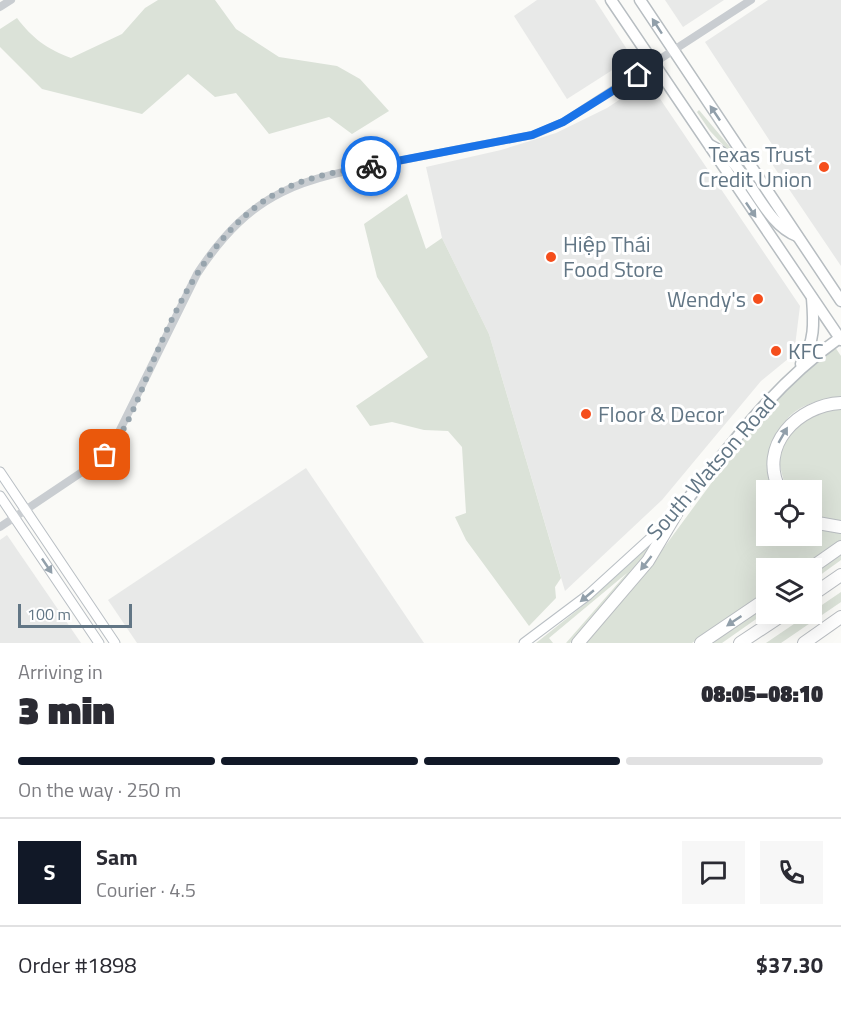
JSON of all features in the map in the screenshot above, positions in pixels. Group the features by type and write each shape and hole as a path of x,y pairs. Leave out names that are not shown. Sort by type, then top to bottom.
{"highway":[{"path":"777,480 773,464 785,430 807,411 825,404 841,403"},
{"path":"578,643 648,561 676,514"},
{"path":"822,524 841,527"},
{"path":"822,560 841,547"},
{"path":"822,588 841,575"},
{"path":"702,643 756,606"},
{"path":"804,643 841,617"},
{"path":"740,643 769,624"}],"main road":[{"path":"610,0 841,338"},
{"path":"640,0 841,301"},
{"path":"707,144 718,149 746,177 780,227 797,236"},
{"path":"826,279 841,288"},
{"path":"794,375 812,342 814,330 812,295"},
{"name":"South Watson Road","path":"524,643 588,595 676,514 760,408 794,375 841,338"},
{"path":"0,472 115,643"},
{"path":"0,496 99,643"}],"street":[{"path":"0,7 11,0"},
{"path":"0,527 90,466 111,448 197,274 225,237 255,208 302,181 532,135 563,122 751,0"}],"shaded area":[{"path":"158,0 215,0 236,29 279,57 337,66 360,79 389,111 352,134 329,117 269,134 236,93 215,97 188,74 142,114 42,89 0,47 0,29 17,18 41,42 71,58 122,34 145,8"},
{"path":"537,0 595,0 628,51 625,62 567,99 514,16"},
{"path":"665,0 724,0 683,27"},
{"path":"768,0 841,0 841,266 772,164 781,158 705,42"},
{"path":"648,81 800,306 794,354 761,381 662,500 565,591 489,334 442,238 426,167 501,150 556,133 607,108"},
{"path":"699,110 740,159 738,161 710,131 697,112"},
{"path":"407,194 426,249 442,238 489,334 561,578 555,587 556,598 529,626 466,540 455,517 466,513 462,447 448,431 424,430 392,422 370,426 356,406 428,357 377,277 364,224"},
{"path":"835,347 841,356 841,398 824,399 806,405 785,422 780,444 778,480 756,480 756,546 822,546 822,526 841,529 841,541 815,558 756,558 756,598 692,643 582,643 657,557 757,421 804,373"},
{"path":"841,406 841,521 822,518 822,480 784,480 779,462 783,443 799,420"},
{"path":"306,468 424,643 137,643 108,600"},
{"path":"7,535 81,643 0,643 0,540"},
{"path":"659,537 614,596 570,643 566,643 627,573 549,638 553,643 536,643 585,604"},
{"path":"841,552 841,560 822,574 822,565"},
{"path":"841,592 841,602 822,615 822,605"},
{"path":"756,610 756,619 722,643 707,643"},
{"path":"794,624 809,624 781,643 766,643"}],"way so far":[{"path":"105,455 123,428 159,346 197,274 212,251 255,208 286,189 302,181 371,166"}],"place":[{"name":"Texas Trust Credit Union","path":"824,167"},
{"name":"Hiệp Thái Food Store","path":"551,257"},
{"name":"Wendy's","path":"758,299"},
{"name":"KFC","path":"776,351"},
{"name":"Floor & Decor","path":"586,414"}],"route":[{"path":"371,166 532,135 563,122 638,75"}]}
